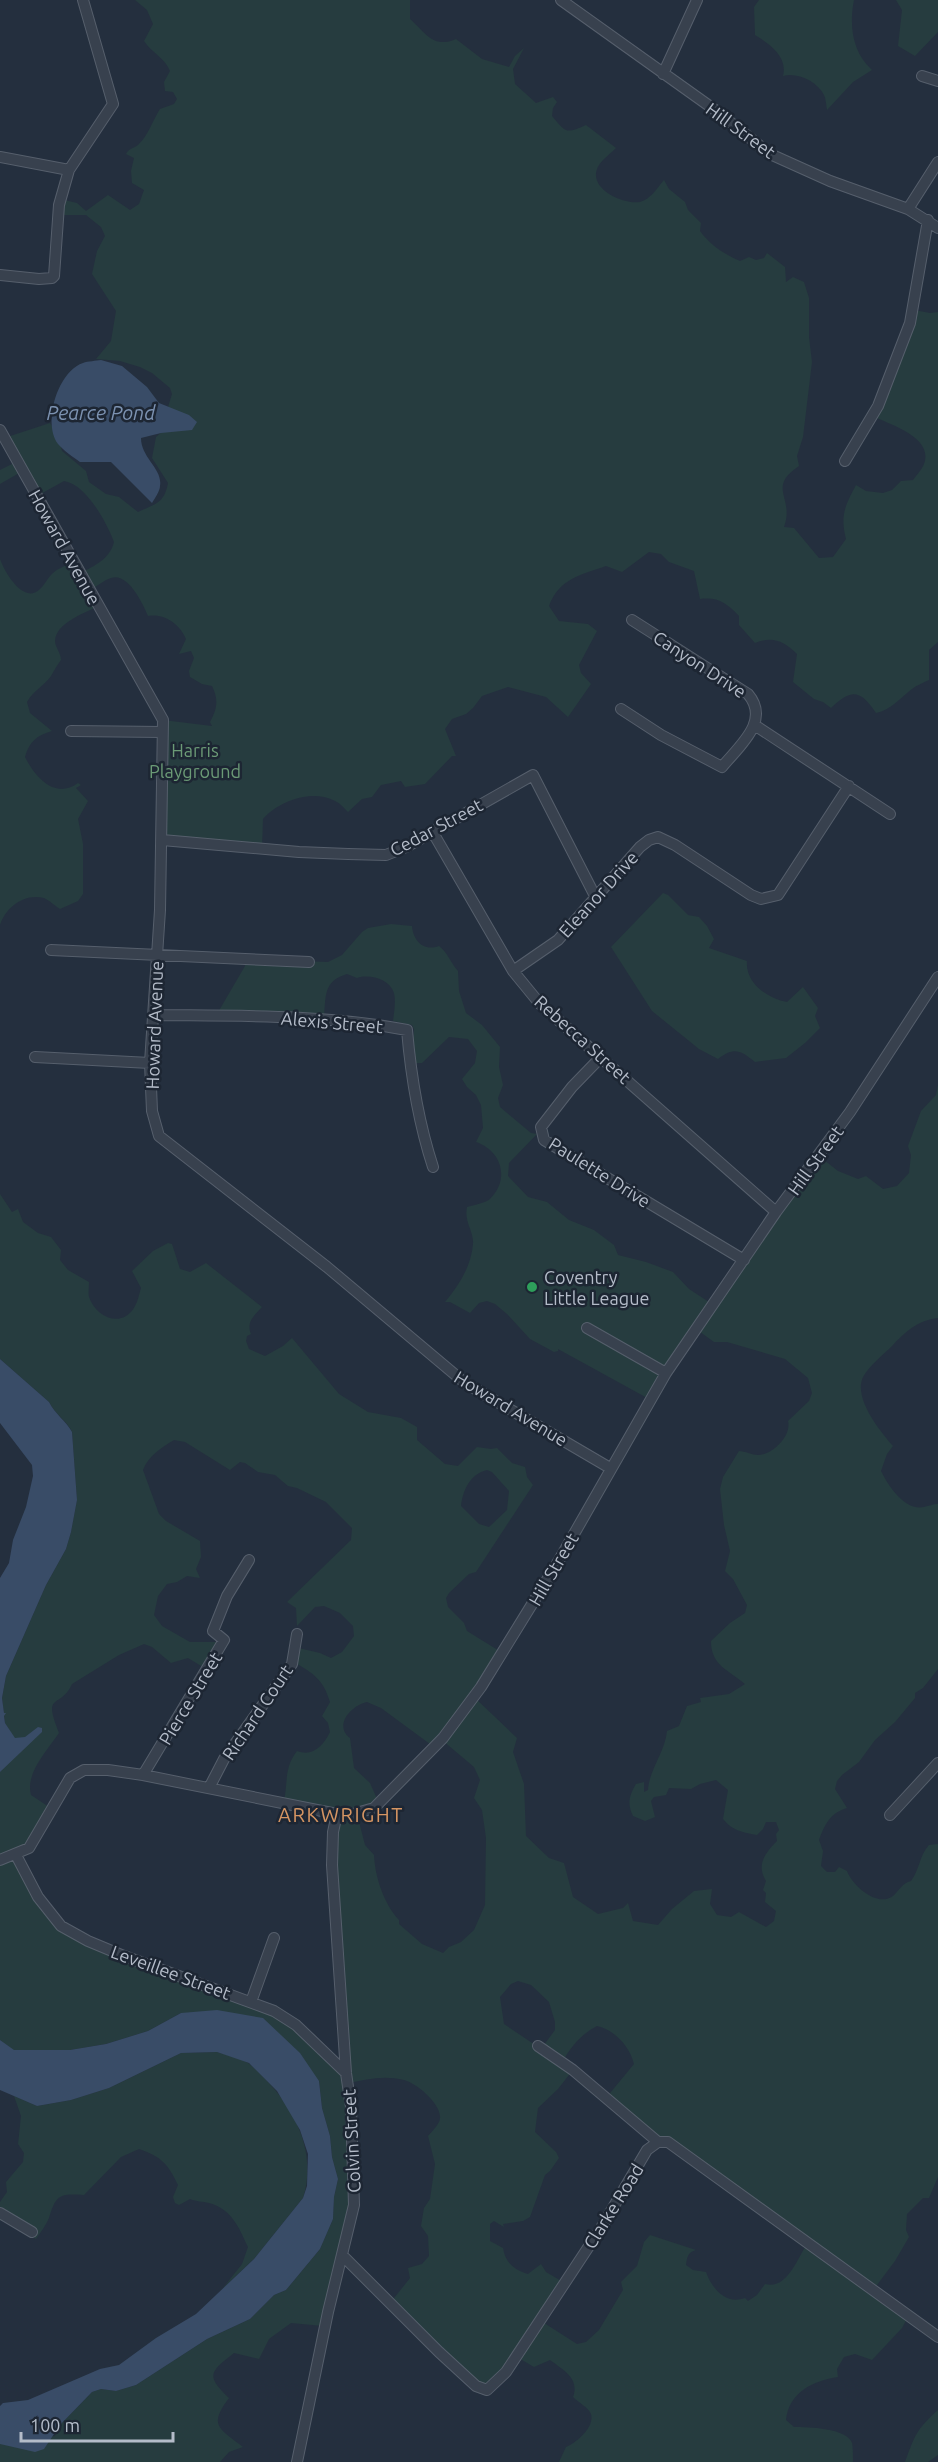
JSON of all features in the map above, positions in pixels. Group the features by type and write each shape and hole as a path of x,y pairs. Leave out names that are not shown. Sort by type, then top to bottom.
{"street":[{"path":"0,275 39,279 54,276 59,205 69,170 113,104 83,0"},
{"name":"Hill Street","path":"561,0 715,110 770,154 830,181 908,209 938,228"},
{"path":"663,74 697,0"},
{"path":"922,76 938,81"},
{"path":"0,157 69,170"},
{"path":"908,209 938,162"},
{"path":"846,461 879,406 910,323 928,220"},
{"name":"Howard Avenue","path":"0,430 163,720 162,840 150,1063 152,1111 159,1136 327,1267 465,1383 610,1468"},
{"name":"Canyon Drive","path":"632,620 748,694 756,708 756,726"},
{"path":"621,709 661,735 722,767 756,726 890,814"},
{"path":"71,730 162,732"},
{"name":"Cedar Street","path":"162,840 300,852 386,855 406,847 533,775 595,896"},
{"name":"Eleanor Drive","path":"513,971 558,940 640,847 658,837 675,845 751,895 761,899 770,899 778,895 849,786"},
{"name":"Rebecca Street","path":"432,831 513,971 540,1004 776,1212"},
{"path":"51,951 309,962"},
{"name":"Hill Street","path":"16,1854 29,1848 70,1778 84,1770 108,1770 143,1775 338,1814 353,1814 374,1808 443,1738 481,1687 519,1629 666,1373 776,1212 850,1112 938,977"},
{"name":"Alexis Street","path":"153,1015 309,1018 363,1022 408,1030 412,1079 421,1129 433,1167"},
{"path":"35,1057 150,1063"},
{"name":"Paulette Drive","path":"601,1057 572,1087 541,1127 544,1140 744,1260"},
{"path":"587,1329 666,1373"},
{"name":"Pierce Street","path":"143,1775 224,1640 213,1631 227,1596 249,1560"},
{"name":"Richard Court","path":"209,1788 224,1759 292,1664 297,1634"},
{"path":"890,1815 938,1763"},
{"name":"Colvin Street","path":"297,2462 328,2312 354,2205 351,2107 346,2073 332,1865 333,1832 338,1814"},
{"path":"0,1860 16,1854"},
{"name":"Leveillee Street","path":"16,1854 38,1897 61,1926 88,1941 124,1956 274,2011 296,2025 346,2073"},
{"path":"251,2002 274,1938"},
{"path":"538,2046 589,2082 658,2142 668,2142 684,2152 720,2181 936,2332"},
{"name":"Clarke Road","path":"343,2256 438,2352 476,2386 487,2390 506,2372 601,2228 647,2150 658,2142"},
{"path":"0,2213 32,2232"}],"green space":[{"name":"Harris Playground","path":"135,0 410,0 410,19 436,41 448,42 456,39 482,59 509,67 515,56 524,48 513,69 515,84 536,103 553,97 557,102 552,116 564,129 570,131 586,125 616,148 599,165 596,173 597,180 607,193 624,201 640,202 651,196 664,180 669,189 685,202 688,210 701,223 700,231 718,249 740,261 749,257 756,260 764,258 767,253 785,267 786,282 793,277 804,282 809,298 809,337 812,362 803,437 797,456 799,466 784,481 786,517 784,527 794,528 819,558 833,557 846,539 843,523 845,511 856,485 866,491 883,493 892,490 901,481 913,480 924,464 923,446 917,439 873,416 914,310 938,312 938,642 929,650 929,680 914,688 891,706 876,713 865,699 855,694 844,697 831,708 814,699 793,682 797,654 778,641 767,640 755,643 739,625 739,616 730,608 717,600 700,599 694,571 669,562 661,554 649,552 622,572 606,566 579,575 565,584 553,597 549,606 559,621 588,624 597,631 579,665 581,673 591,684 568,717 546,697 508,687 482,696 466,714 452,719 445,729 456,756 452,756 425,784 405,787 401,781 381,785 372,797 362,799 348,812 337,802 324,797 295,799 277,807 263,819 262,848 162,840 163,720 212,726 210,722 216,709 216,696 212,686 202,684 190,677 189,671 194,658 191,651 179,654 186,639 176,624 160,616 148,616 139,597 129,584 117,577 111,578 90,590 96,607 71,620 60,629 55,641 61,660 48,679 27,702 30,713 52,731 31,743 25,757 29,765 40,778 54,788 70,788 78,783 81,785 76,788 88,801 78,819 83,844 83,894 78,901 60,909 44,898 23,900 11,907 0,925 0,559 15,584 27,593 33,593 39,590 58,569 72,563 81,573 96,565 109,553 114,542 95,505 72,484 64,481 37,496 21,472 0,484 0,470 14,463 4,438 50,423 59,438 62,451 86,471 89,482 106,494 119,497 138,512 161,499 168,483 152,458 156,437 172,423 168,407 172,394 170,388 152,373 140,367 120,361 96,359 111,341 116,311 92,274 97,251 105,236 101,227 86,215 59,215 60,199 77,203 86,211 108,195 130,210 139,204 144,190 132,183 131,171 134,158 126,154 142,141 160,109 174,104 177,99 173,92 165,91 164,82 170,71 144,41 153,24 147,10"},
{"path":"759,0 854,0 852,28 856,47 872,70 853,82 827,110 826,100 821,90 806,79 794,75 783,76 784,69 780,57 772,47 755,35 754,7"},
{"path":"896,0 938,0 938,32 915,56 898,46 902,10"},
{"path":"663,893 668,895 688,915 699,917 707,926 714,939 709,948 747,961 750,976 765,993 787,1002 803,987 818,1008 815,1016 820,1028 786,1058 755,1062 741,1053 733,1052 718,1059 699,1049 652,1011 611,947"},
{"path":"391,924 412,926 414,936 420,944 428,947 439,946 458,971 459,991 466,1013 482,1025 500,1047 499,1067 503,1085 498,1098 500,1107 531,1133 537,1134 509,1163 508,1176 528,1197 547,1202 569,1220 594,1230 614,1245 618,1255 673,1272 689,1289 712,1304 819,1156 838,1171 858,1179 866,1176 883,1189 897,1186 909,1173 911,1155 908,1146 921,1111 936,1095 938,1085 938,1318 912,1327 869,1369 861,1385 869,1414 893,1446 887,1454 881,1471 888,1483 903,1501 910,1505 924,1507 938,1504 938,1669 923,1688 915,1693 915,1698 895,1722 875,1740 859,1762 837,1781 835,1789 847,1808 836,1813 829,1820 819,1840 823,1851 821,1866 827,1872 835,1872 839,1867 847,1871 860,1888 880,1899 893,1896 903,1885 911,1881 926,1849 929,1845 938,1844 938,2177 929,2198 923,2198 907,2214 906,2230 909,2237 874,2289 908,2317 902,2328 872,2360 855,2354 844,2357 837,2369 838,2377 820,2381 797,2395 788,2410 786,2420 794,2427 826,2429 843,2434 852,2443 853,2462 559,2462 566,2447 584,2434 591,2419 588,2410 573,2397 574,2385 565,2371 550,2360 534,2367 517,2357 483,2389 391,2302 410,2278 408,2268 422,2264 429,2256 428,2236 421,2226 424,2208 430,2199 435,2164 428,2136 438,2124 440,2116 436,2105 415,2085 404,2080 383,2078 348,2083 354,2183 323,2326 291,2323 269,2339 259,2359 234,2353 220,2365 214,2374 216,2384 229,2398 219,2415 219,2426 243,2447 229,2452 220,2462 0,2462 0,2444 55,2436 60,2425 92,2392 101,2389 116,2391 136,2385 207,2339 250,2319 274,2295 286,2290 320,2249 333,2219 338,2179 322,2108 319,2081 181,2013 148,2031 106,2044 70,2050 14,2051 0,2040 0,1772 13,1755 17,1743 5,1723 2,1698 6,1676 46,1585 66,1549 77,1500 72,1432 49,1402 0,1359 0,1194 12,1212 18,1209 23,1222 38,1233 51,1237 61,1250 60,1260 68,1270 89,1282 89,1297 92,1304 103,1315 117,1319 130,1313 136,1304 141,1288 132,1271 153,1251 168,1243 172,1244 180,1269 190,1272 206,1263 262,1307 249,1326 251,1334 247,1336 246,1341 249,1349 265,1356 292,1338 339,1394 368,1412 401,1418 417,1427 417,1440 445,1464 458,1466 477,1447 497,1448 512,1463 525,1467 527,1477 533,1485 476,1572 469,1574 446,1598 448,1607 464,1623 467,1631 501,1652 474,1697 517,1738 513,1752 524,1784 526,1836 549,1858 564,1863 573,1897 598,1914 623,1908 628,1903 633,1921 658,1925 672,1909 694,1891 712,1889 710,1904 717,1915 731,1917 739,1912 766,1927 774,1921 776,1911 765,1902 766,1893 763,1890 766,1881 762,1864 777,1841 776,1834 779,1830 776,1822 766,1822 757,1835 734,1829 723,1819 728,1790 716,1780 691,1789 669,1788 666,1795 654,1797 651,1801 655,1817 645,1821 633,1816 630,1800 636,1784 644,1782 644,1792 648,1790 667,1731 679,1726 687,1706 701,1702 700,1698 729,1694 745,1684 722,1667 712,1649 711,1641 730,1623 745,1613 747,1605 733,1579 725,1571 730,1551 720,1489 723,1477 739,1451 756,1455 764,1454 775,1448 784,1438 788,1421 809,1401 812,1393 808,1378 785,1359 727,1342 714,1342 696,1329 649,1399 558,1349 554,1352 530,1339 495,1304 487,1301 479,1303 470,1313 450,1302 445,1302 464,1275 472,1252 473,1239 466,1213 467,1207 490,1199 500,1183 501,1175 500,1166 492,1152 476,1142 483,1128 481,1105 476,1095 462,1079 475,1063 477,1051 468,1039 449,1037 422,1063 412,1063 414,1029 412,1025 393,1021 395,1000 391,988 378,978 357,978 347,974 334,981 327,990 324,1018 217,1014 245,966 245,959 328,962 342,955 368,928","holes":["174,1440 185,1442 230,1470 240,1462 258,1472 275,1475 288,1486 326,1502 352,1528 351,1540 287,1602 296,1608 297,1626 315,1607 324,1606 340,1613 353,1626 354,1636 342,1652 331,1658 294,1647 294,1662 317,1678 327,1694 330,1702 322,1716 328,1723 330,1732 317,1749 308,1753 297,1751 293,1757 288,1769 284,1802 336,1817 340,2069 274,2012 61,1927 17,1854 41,1830 49,1807 31,1795 31,1779 38,1763 59,1733 52,1706 63,1697 72,1684 119,1655 144,1644 152,1647 171,1663 188,1658 208,1670 218,1642 190,1642 162,1626 154,1615 158,1596 167,1584 177,1582 187,1576 200,1578 196,1569 201,1557 200,1541 166,1521 159,1514 143,1470 152,1456","487,1470 492,1472 509,1491 507,1510 489,1527 479,1524 461,1506 468,1484 481,1472","367,1702 381,1708 434,1747 442,1740 474,1767 480,1780 474,1798 482,1810 486,1838 485,1905 474,1930 461,1942 449,1947 443,1953 422,1944 399,1924 399,1920 381,1890 374,1855 365,1845 357,1814 378,1801 370,1783 354,1768 350,1738 343,1727 347,1716 361,1704","518,1981 531,1985 549,2002 555,2030 541,2049 504,2024 500,1997 511,1984","597,2026 610,2031 625,2046 634,2064 606,2098 807,2244 785,2278 773,2285 765,2284 757,2295 748,2301 745,2298 732,2299 716,2290 706,2272 693,2270 686,2265 688,2255 696,2250 650,2235 644,2242 637,2266 621,2282 623,2290 599,2330 586,2342 577,2344 541,2321 563,2282 546,2272 541,2264 528,2274 514,2268 508,2261 503,2248 490,2241 490,2224 494,2221 504,2227 503,2224 523,2221 530,2217 545,2175 559,2158 556,2152 535,2132 538,2108 558,2089 572,2071 562,2062 586,2033"]},
{"path":"217,2052 248,2063 276,2091 286,2104 301,2134 307,2165 307,2182 303,2198 254,2259 223,2288 242,2264 248,2247 238,2226 224,2210 209,2203 190,2199 179,2205 175,2203 173,2197 178,2185 171,2172 159,2158 139,2149 121,2157 84,2195 60,2197 36,2239 0,2216 0,2202 7,2192 6,2182 23,2162 24,2153 18,2144 21,2116 14,2096 37,2106 71,2100 109,2088 181,2053"},
{"path":"938,2410 938,2455 928,2462 905,2462 917,2433"}],"water":[{"name":"Pearce Pond","path":"101,360 122,366 147,387 159,403 189,415 197,422 192,430 161,433 141,438 144,452 160,480 159,490 152,503 111,462 80,462 60,447 53,435 52,411 66,376 83,363"},
{"path":"0,1359 49,1402 72,1432 77,1500 66,1549 46,1585 6,1676 2,1698 4,1713 6,1713 5,1723 15,1738 25,1737 38,1727 42,1728 42,1732 0,1772 0,1578 9,1563 13,1540 26,1507 33,1476 32,1465 0,1423"},
{"path":"217,2010 263,2018 300,2053 319,2081 322,2108 338,2179 333,2219 320,2249 286,2290 274,2295 250,2319 207,2339 136,2385 116,2391 101,2389 92,2392 60,2425 44,2449 35,2452 0,2444 0,2406 3,2403 28,2400 100,2369 119,2365 156,2338 196,2314 254,2259 303,2198 307,2186 308,2154 300,2130 277,2091 249,2063 217,2052 181,2053 109,2088 71,2100 37,2106 0,2090 0,2040 14,2050 70,2050 106,2044 148,2031 181,2013"}],"place":[{"name":"Coventry Little League","path":"532,1287"}],"district":[{"name":"ARKWRIGHT","path":"341,1814"}]}
